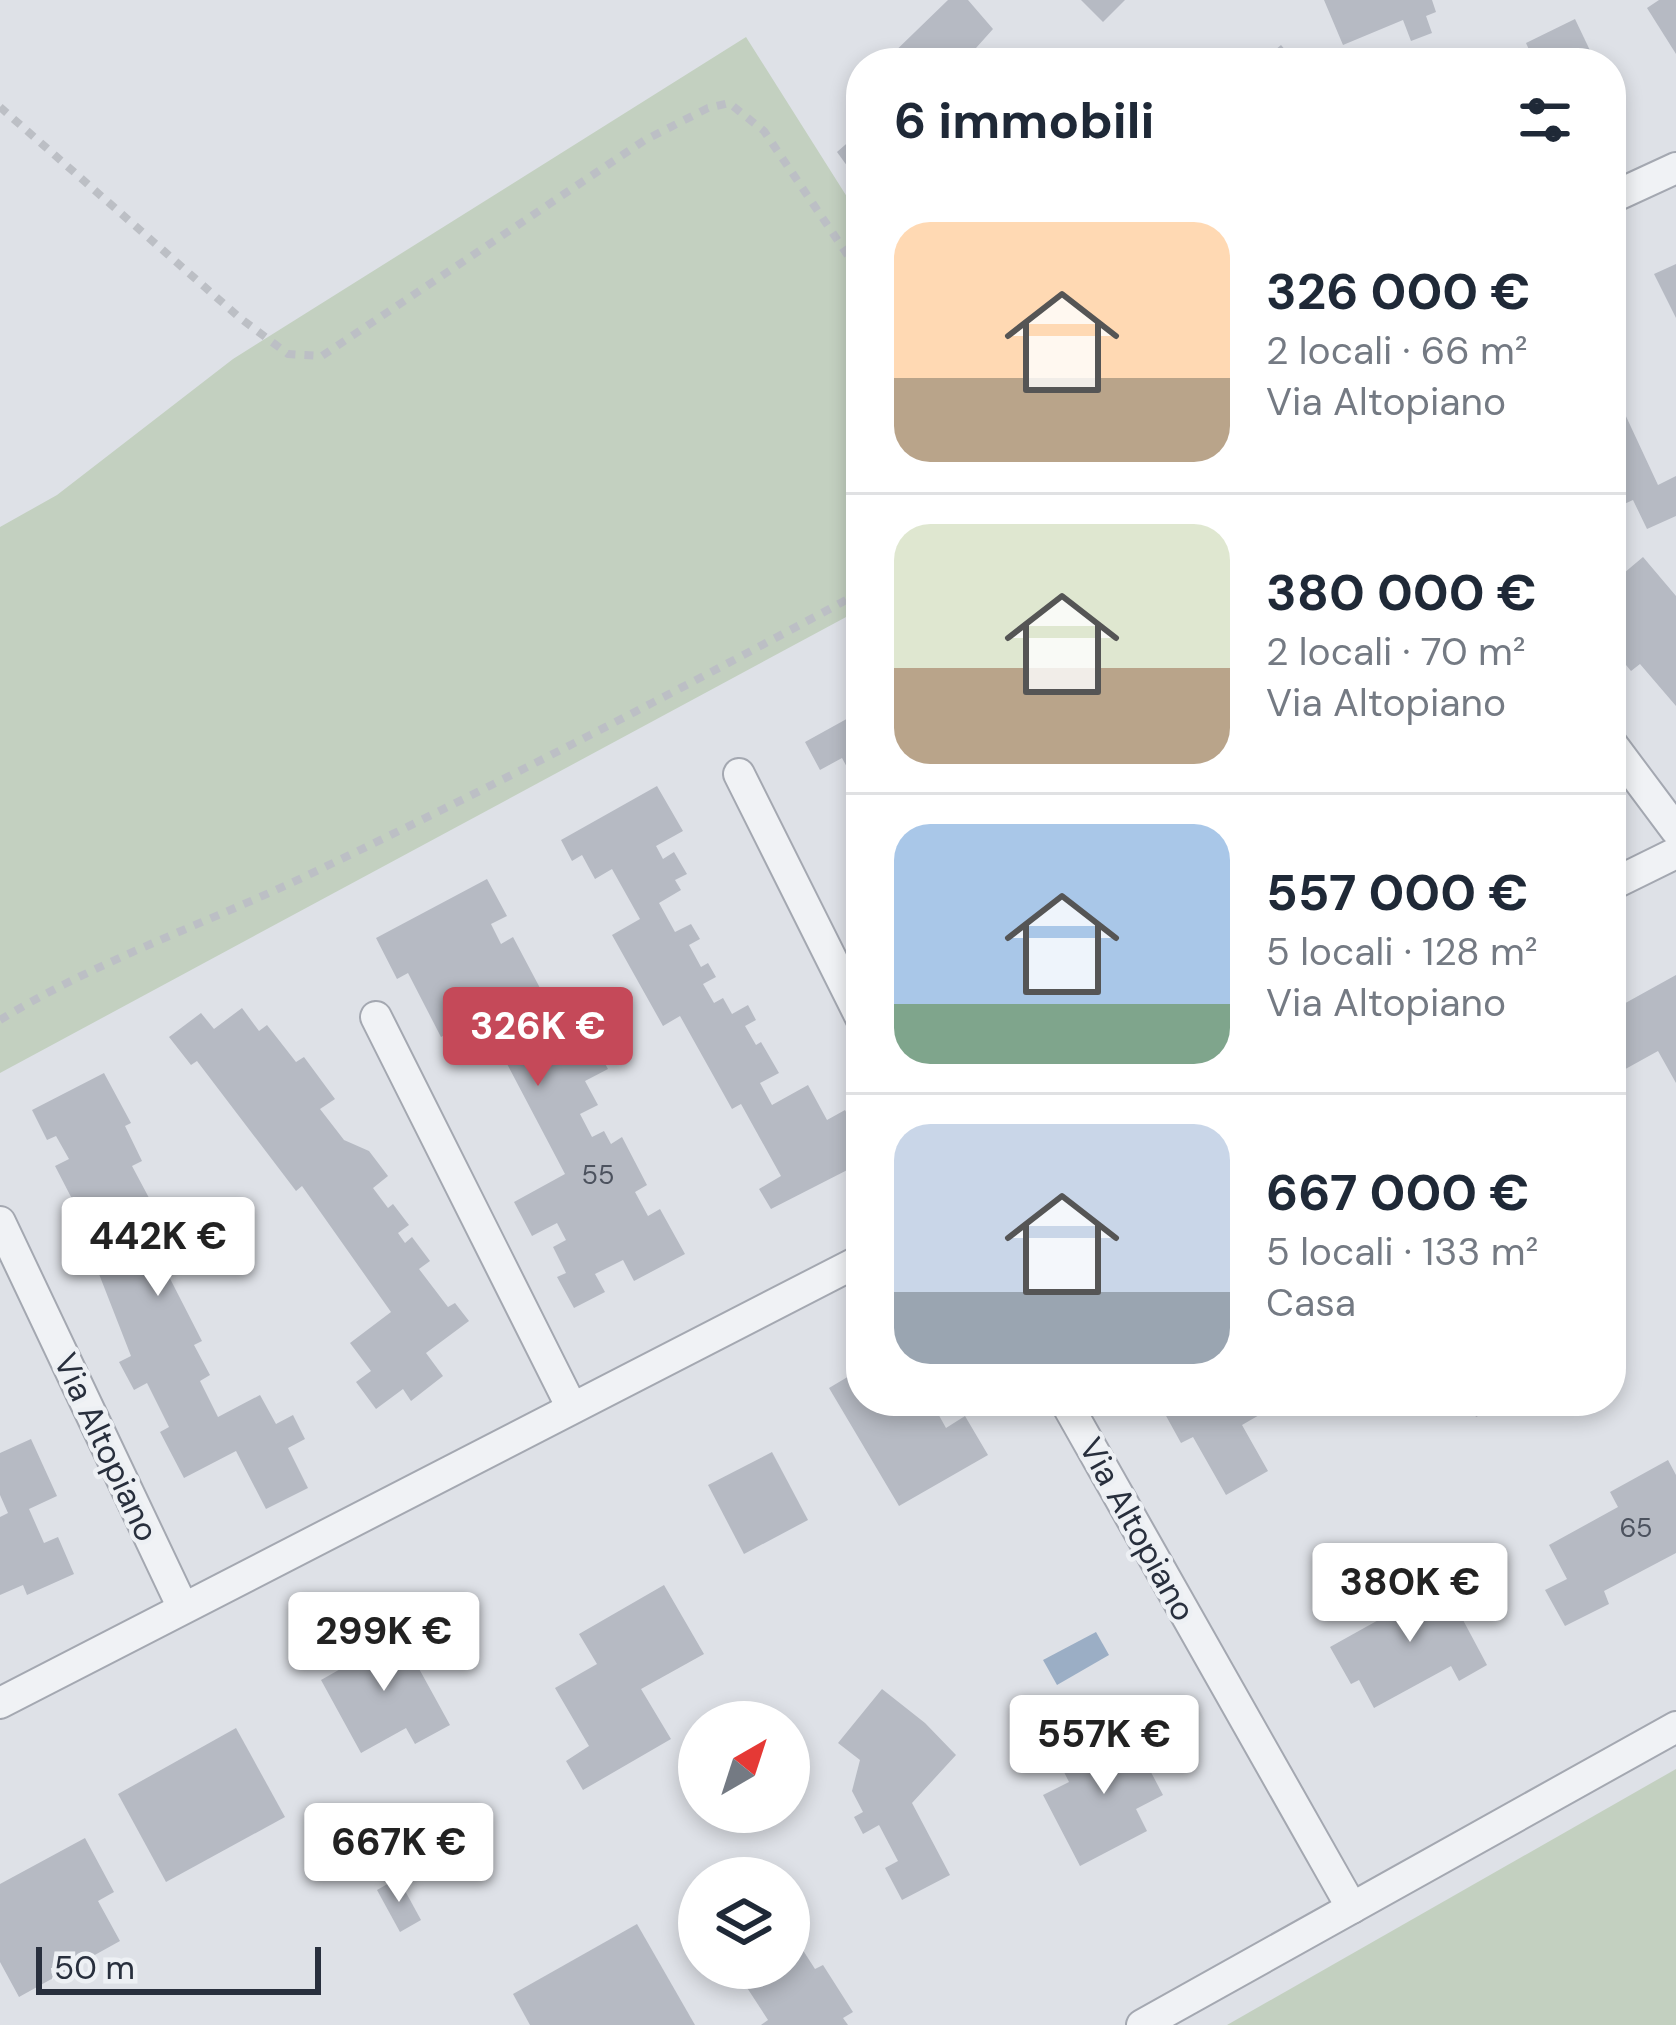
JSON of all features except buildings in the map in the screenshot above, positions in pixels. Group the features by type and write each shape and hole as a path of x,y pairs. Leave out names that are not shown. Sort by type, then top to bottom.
{"street":[{"path":"1626,191 1676,168"},
{"path":"1626,762 1676,830"},
{"path":"739,774 846,988"},
{"path":"1626,878 1676,853"},
{"path":"376,1017 571,1406"},
{"name":"Via Altopiano","path":"0,1222 183,1608"},
{"path":"0,1703 846,1268"},
{"name":"Via Altopiano","path":"1073,1416 1352,1908"},
{"path":"1142,2025 1676,1727"}],"path":[{"path":"0,106 219,301 288,354 322,356 645,140 708,108 730,103 764,131 846,253"},
{"path":"0,1020 632,715 846,600"}],"green space":[{"path":"746,37 846,195 846,617 0,1073 0,527 57,495 233,359"},
{"path":"1676,1769 1676,2025 1227,2025"}],"water":[{"path":"1096,1632 1109,1655 1057,1685 1043,1660"}]}
